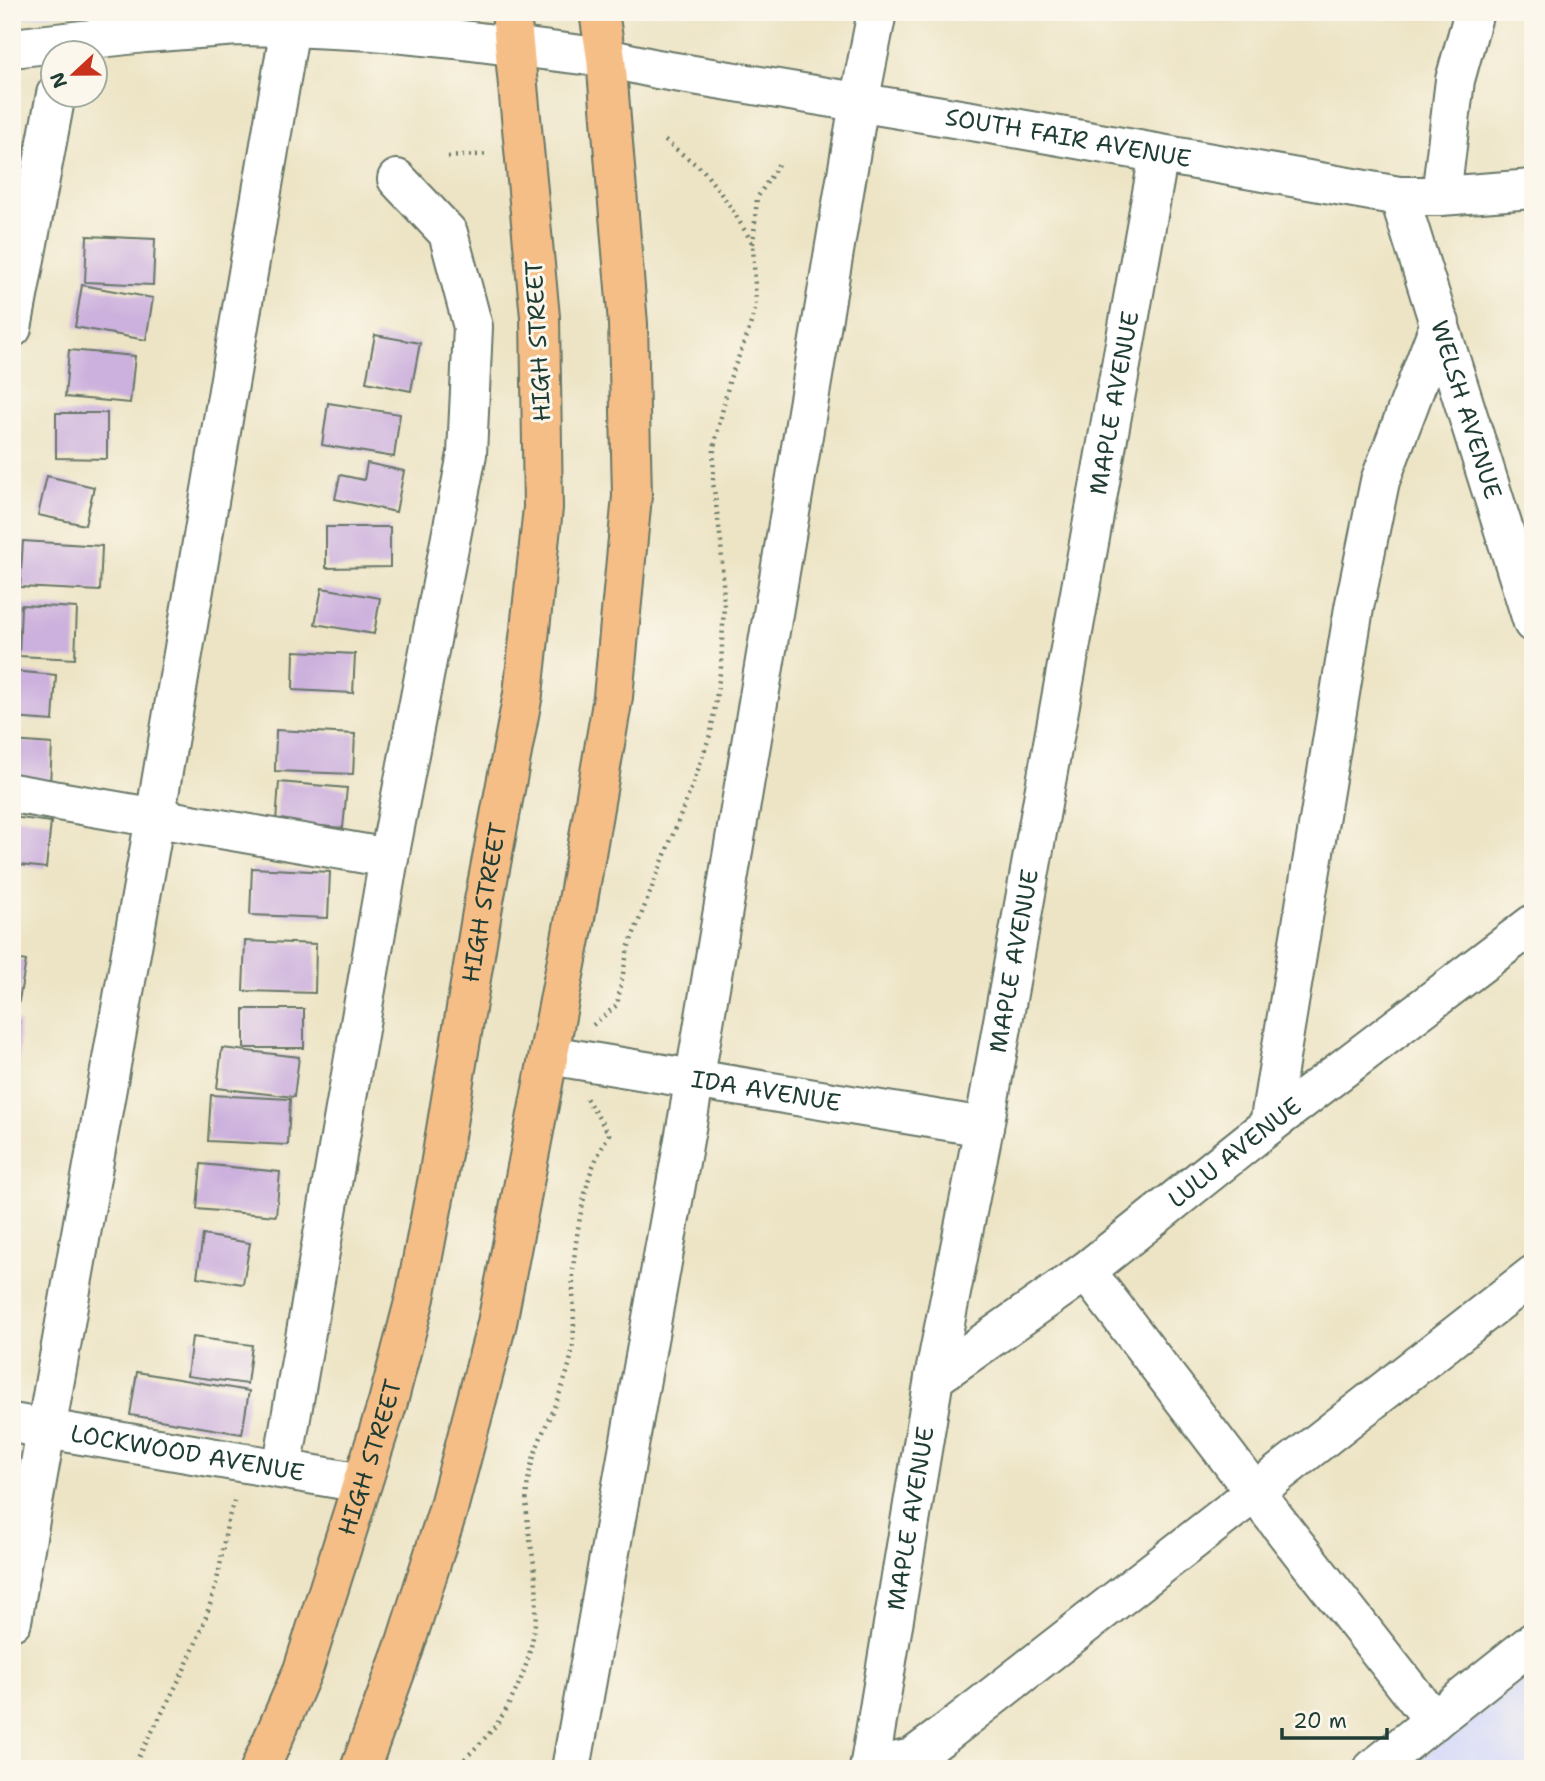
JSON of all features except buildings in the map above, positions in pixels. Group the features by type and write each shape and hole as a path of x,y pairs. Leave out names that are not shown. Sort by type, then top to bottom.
{"highway":[{"path":"360,1769 404,1648 447,1513 497,1323 575,918 613,697 632,496 628,324 606,58 599,12"},
{"name":"HIGH STREET","path":"260,1769 303,1670 388,1402 415,1298 439,1172 483,906 523,695 543,508 540,317 512,29"}],"street":[{"path":"570,1769 695,1078 859,103 877,12"},
{"path":"1440,196 1455,80 1474,12"},
{"name":"SOUTH FAIR AVENUE","path":"108,42 238,26 374,31 512,29 606,58 657,69 1399,196 1440,196 1533,189"},
{"path":"12,1622 29,1426 155,818 290,27"},
{"name":"SOUTH FAIR AVENUE","path":"12,48 38,48"},
{"path":"12,328 53,108"},
{"name":"MAPLE AVENUE","path":"870,1768 934,1378 984,1127 1159,154"},
{"path":"282,1469 389,859 467,454 473,327 448,233 397,179"},
{"name":"WELSH AVENUE","path":"1399,196 1533,623"},
{"path":"1269,1125 1354,608 1380,481 1440,323"},
{"path":"12,793 356,851 389,859"},
{"name":"LULU AVENUE","path":"934,1378 1086,1271 1269,1125 1533,924"},
{"name":"IDA AVENUE","path":"549,1055 984,1127"},
{"path":"1086,1271 1255,1493 1434,1721"},
{"path":"870,1768 912,1758 938,1739 1533,1275"},
{"name":"LOCKWOOD AVENUE","path":"29,1426 362,1483"},
{"path":"1373,1769 1533,1642"}],"path":[{"path":"664,140 703,170 728,203 752,244"},
{"path":"448,157 497,153"},
{"path":"589,1028 617,1005 628,948 694,783 710,732 721,667 724,603 713,482 714,447 730,378 756,306 752,244 757,198 780,162"},
{"path":"455,1769 497,1723 520,1684 535,1629 536,1583 527,1522 527,1482 545,1423 565,1383 572,1350 573,1271 580,1225 589,1176 609,1134 580,1088"},
{"path":"132,1769 180,1679 199,1635 216,1586 228,1513 239,1492"}],"shaded area":[{"path":"12,12 75,12 12,19"},
{"path":"1533,1674 1533,1769 1406,1769"}]}
